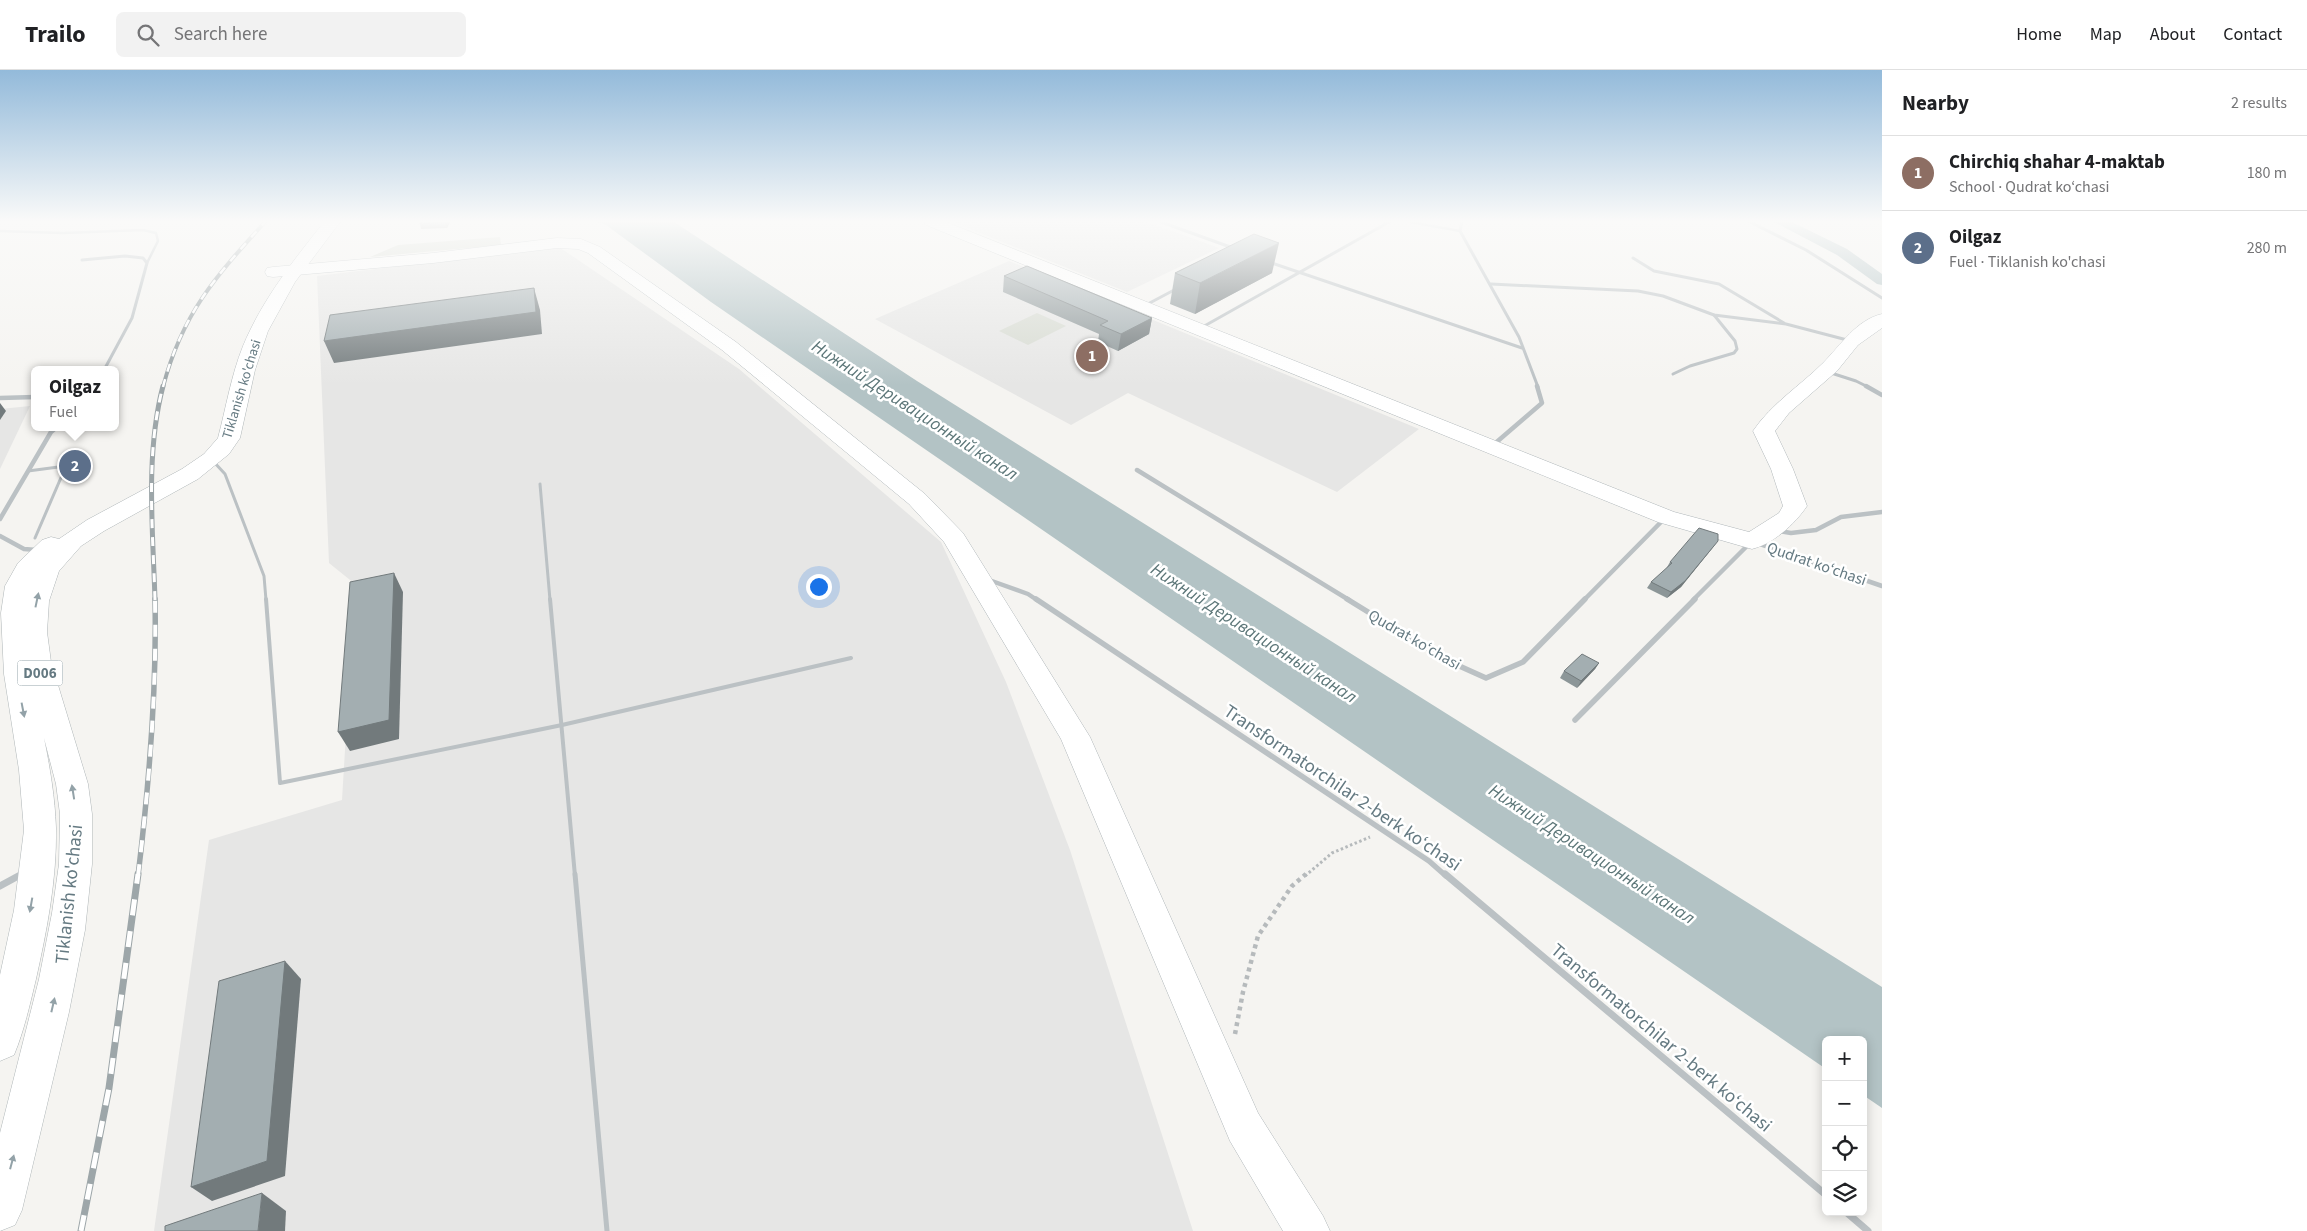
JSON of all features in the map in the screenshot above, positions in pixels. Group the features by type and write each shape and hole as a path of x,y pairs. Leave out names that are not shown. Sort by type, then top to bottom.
{"street":[{"path":"106,366 132,318 144,276"},
{"name":"Tiklanish ko'chasi","path":"0,1210 54,1004 68,922 76,813 72,781 35,658 19,635 36,606 42,582 51,564 46,547 81,535 170,486 229,438 251,350 265,318 288,276"},
{"path":"631,276 729,346 917,499 954,538 1075,737 1244,1127 1308,1231"},
{"name":"Qudrat ko‘chasi","path":"1066,276 1666,517 1752,541 1882,586"},
{"path":"1199,329 1295,276"},
{"path":"1310,276 1522,348"},
{"path":"1487,276 1499,302 1519,337 1541,395 1542,403 1492,446"},
{"path":"1680,276 1719,284 1786,324"},
{"path":"1847,276 1882,298"},
{"path":"1492,284 1638,291 1663,296 1714,315 1786,324 1851,341"},
{"path":"1143,307 1177,289"},
{"path":"1673,374 1690,366 1734,353 1737,349 1735,341 1714,315"},
{"path":"1752,541 1787,518 1795,506 1782,469 1764,431 1782,408 1825,371 1851,341 1882,319"},
{"path":"1825,371 1856,381 1882,395"},
{"path":"0,398 31,397"},
{"path":"0,519 52,431"},
{"name":"Qudrat ko‘chasi","path":"1137,470 1446,660 1486,678 1523,662 1666,517"},
{"path":"1772,529 1791,533 1816,530 1841,517 1882,512"},
{"path":"0,536 24,549 46,547"},
{"name":"Qudrat ko‘chasi","path":"1576,720 1752,541"},
{"name":"Transformatorchilar 2-berk ko‘chasi","path":"977,576 1028,594 1429,861 1822,1192"},
{"name":"D006","path":"0,1042 42,864 39,792 13,662 19,635"},
{"path":"0,886 42,864"},
{"path":"1851,1216 1868,1231"}],"lane":[{"path":"208,455 226,474 264,576 280,783 562,726 851,658"},
{"path":"28,471 66,466 46,547"},
{"path":"540,484 607,1231"}],"path":[{"path":"1234,1038 1243,992 1258,936 1292,886 1332,853 1384,832"}],"shaded area":[{"path":"317,276 602,276 739,369 941,542 1006,682 1070,850 1193,1231 154,1231 209,840 342,800 355,584 329,563"},
{"path":"974,276 1046,276 1419,429 1337,492 1128,393 1071,425 875,319"},
{"path":"1088,276 1160,276 1127,292"},
{"path":"1037,313 1066,326 1028,345 999,331"},
{"path":"30,406 0,469 0,409"}],"water":[{"name":"Нижний Деривационный канал","path":"676,276 757,276 917,381 1882,987 1882,1108 1867,1098 1867,1036 1822,1036 1822,1066"}],"building":[{"path":"1004,276 1051,276 1152,318 1121,334 1100,325 1108,321"},
{"path":"1183,276 1213,276 1200,283"},
{"path":"534,288 536,312 324,341 330,315"},
{"path":"1699,528 1718,534 1718,541 1685,581 1671,592 1651,582 1672,563 1670,562"},
{"path":"394,573 389,720 338,732 350,582"},
{"path":"1582,654 1599,663 1581,681 1564,671"},
{"path":"285,961 267,1161 191,1187 219,981"},
{"path":"262,1193 258,1231 165,1231 165,1226"}],"waterway":[{"path":"1875,276 1882,281"}],"railway":[{"path":"163,387 171,361 190,317 218,276"},
{"path":"155,600 152,466 157,412 163,386"},
{"path":"138,876 151,738 155,668 155,600"},
{"path":"81,1231 109,1088 138,874"}],"place":[{"name":"Chirchiq shahar 4-maktab","path":"1092,356"},
{"name":"Oilgaz","path":"75,466"}]}
